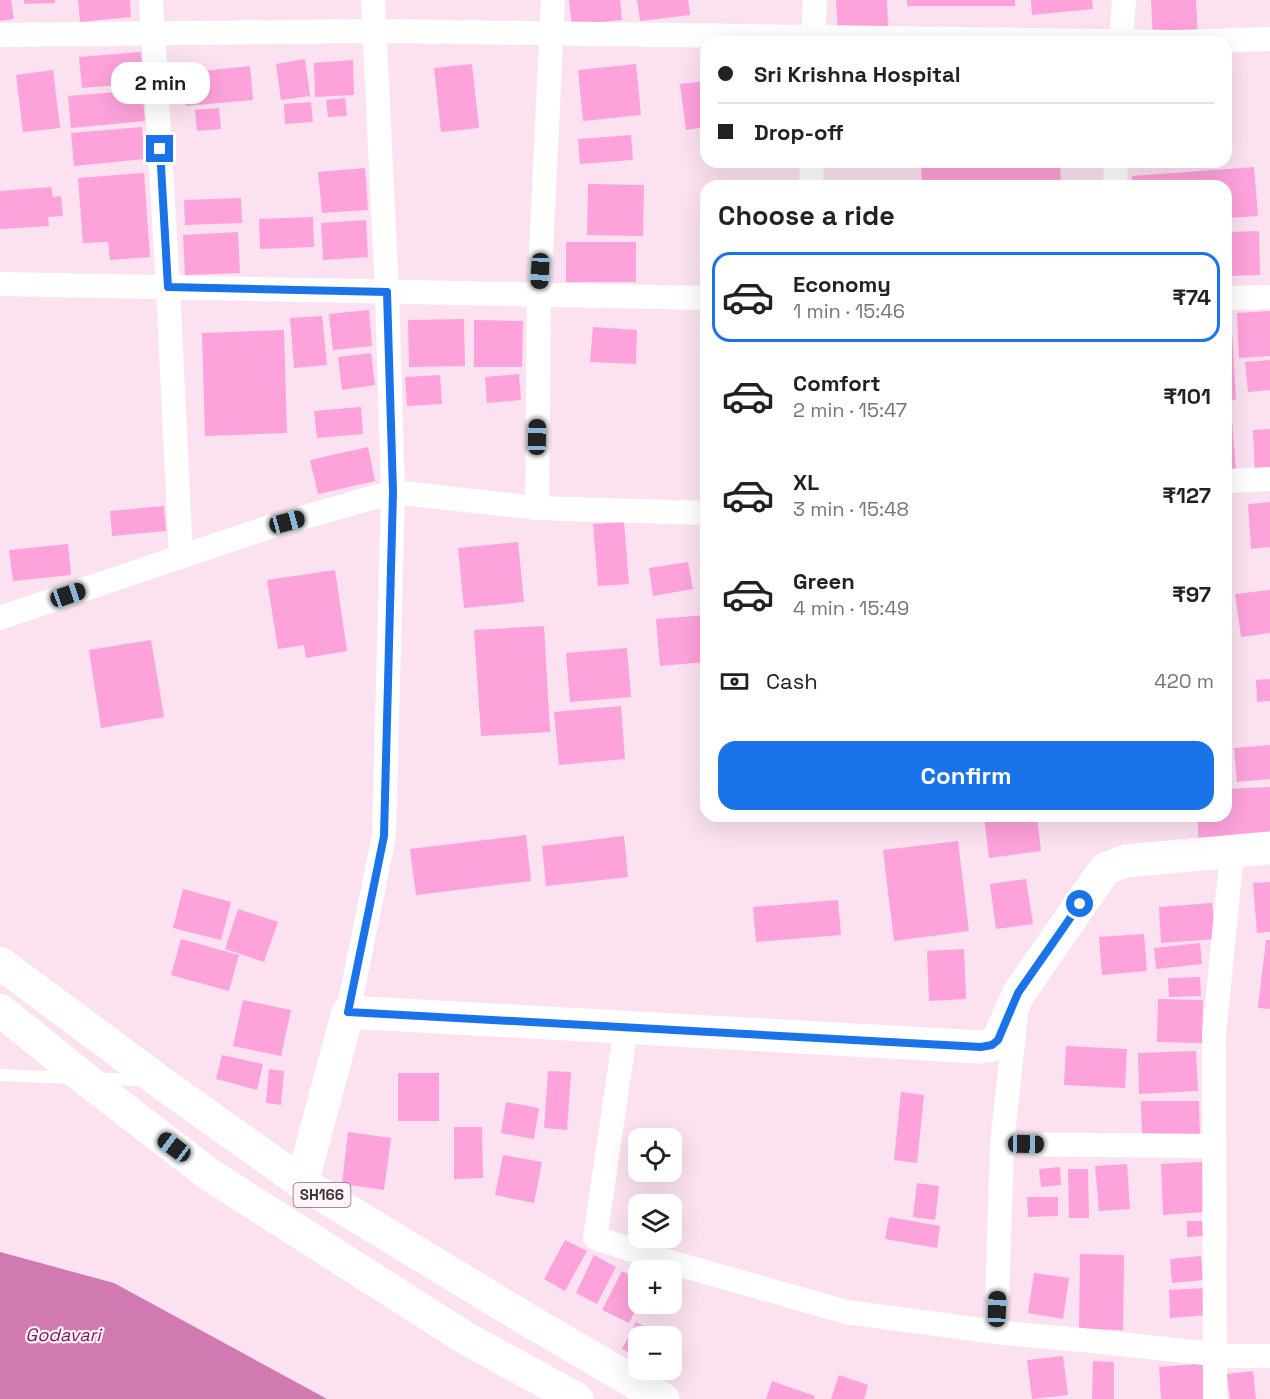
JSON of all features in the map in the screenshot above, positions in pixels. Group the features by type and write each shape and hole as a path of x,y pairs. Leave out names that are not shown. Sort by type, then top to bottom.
{"main road":[{"path":"302,1182 348,1012 981,1047 992,1045 998,1040 1018,993 1105,869 1125,861 1270,848"},
{"name":"SH166","path":"0,963 159,1081 302,1182 523,1317 663,1399"},
{"name":"SH166","path":"0,1010 84,1078 210,1174 467,1339 577,1399"}],"street":[{"path":"151,0 181,557"},
{"path":"348,1012 384,836 393,492 387,292 373,0"},
{"path":"537,508 539,294 553,0"},
{"path":"814,36 815,0"},
{"path":"1121,36 1124,0"},
{"path":"0,35 376,31 700,36"},
{"path":"1232,40 1270,39"},
{"path":"0,284 700,298"},
{"path":"1232,298 1270,297"},
{"path":"1232,482 1270,479"},
{"path":"0,618 266,528 393,492 537,508 700,513"},
{"path":"1215,1399 1214,1035 1232,853"},
{"path":"996,1332 1002,1144 1018,993"},
{"path":"626,1027 595,1238 846,1312 996,1332 1216,1355 1270,1356"},
{"path":"1002,1144 1214,1146"}],"lane":[{"path":"0,1076 159,1081"}],"water":[{"name":"Godavari","path":"0,1252 114,1283 327,1399 0,1399"}],"building":[{"path":"0,0 11,0 14,19 0,21"},
{"path":"24,0 55,0 55,3 24,4"},
{"path":"78,0 130,0 131,17 80,22"},
{"path":"569,0 620,0 622,20 572,25"},
{"path":"637,0 688,0 690,15 640,21"},
{"path":"836,0 887,0 888,28 838,30"},
{"path":"907,0 1015,0 1015,6 907,6"},
{"path":"1031,0 1092,0 1093,9 1032,15"},
{"path":"1151,0 1196,0 1198,35 1153,36"},
{"path":"141,52 144,83 82,88 79,57"},
{"path":"305,59 310,96 281,100 276,64"},
{"path":"353,60 354,95 315,97 314,63"},
{"path":"472,64 479,128 441,132 434,68"},
{"path":"636,64 641,115 583,121 578,70"},
{"path":"250,66 253,100 186,106 183,73"},
{"path":"53,70 60,128 23,132 16,75"},
{"path":"700,82 700,128 686,130 680,84"},
{"path":"142,90 145,121 71,128 68,96"},
{"path":"345,98 347,116 328,117 326,100"},
{"path":"311,102 313,122 285,124 284,104"},
{"path":"219,108 221,129 197,131 195,110"},
{"path":"142,127 145,159 74,166 71,133"},
{"path":"631,135 633,160 580,164 578,139"},
{"path":"1254,167 1258,216 1232,218 1232,180 1132,180 1132,176"},
{"path":"365,168 368,210 322,213 318,172"},
{"path":"921,168 1060,168 1061,180 922,180"},
{"path":"144,173 150,257 110,260 108,242 83,243 78,178"},
{"path":"588,184 644,185 643,236 587,235"},
{"path":"51,187 53,197 61,196 63,216 48,217 49,226 0,229 0,191"},
{"path":"241,198 242,223 185,225 184,200"},
{"path":"313,217 314,247 260,249 259,219"},
{"path":"366,220 368,257 323,260 321,223"},
{"path":"1259,231 1260,275 1232,276 1232,232"},
{"path":"238,232 240,273 185,275 183,235"},
{"path":"566,242 636,242 636,282 566,282"},
{"path":"369,310 372,346 333,350 329,314"},
{"path":"1270,311 1270,356 1239,358 1237,313"},
{"path":"322,316 327,365 294,368 290,318"},
{"path":"464,319 465,366 409,367 408,320"},
{"path":"474,320 523,321 522,367 474,367"},
{"path":"593,327 637,330 636,364 590,362"},
{"path":"284,330 287,433 205,436 202,333"},
{"path":"1232,330 1236,400 1232,400"},
{"path":"371,353 375,385 342,390 338,357"},
{"path":"1270,360 1270,390 1248,392 1245,362"},
{"path":"519,374 521,400 487,403 485,377"},
{"path":"440,375 442,404 407,406 405,377"},
{"path":"361,407 363,434 317,438 314,411"},
{"path":"1232,419 1236,471 1232,471"},
{"path":"1270,429 1270,476 1255,476 1253,430"},
{"path":"368,447 375,481 318,494 310,460"},
{"path":"1270,502 1270,547 1251,549 1248,504"},
{"path":"164,506 166,531 112,536 110,511"},
{"path":"624,522 629,584 598,586 593,524"},
{"path":"518,542 524,602 464,608 458,548"},
{"path":"68,544 71,575 13,581 9,550"},
{"path":"688,562 693,589 653,596 649,568"},
{"path":"335,570 347,651 306,658 304,645 278,649 267,580"},
{"path":"1270,590 1270,633 1241,637 1235,594"},
{"path":"700,615 700,663 660,666 656,619"},
{"path":"544,626 550,732 481,736 474,630"},
{"path":"151,640 164,717 101,728 89,650"},
{"path":"627,648 631,697 570,702 566,653"},
{"path":"1270,679 1270,701 1257,702 1256,680"},
{"path":"621,706 625,759 559,765 554,712"},
{"path":"1270,745 1270,779 1237,782 1234,748"},
{"path":"1270,787 1270,841 1199,845 1197,822 1232,822 1232,789"},
{"path":"985,822 1038,822 1041,851 989,858"},
{"path":"526,835 531,881 416,895 410,849"},
{"path":"624,836 628,877 546,886 542,846"},
{"path":"958,841 969,931 894,941 883,850"},
{"path":"1026,879 1033,924 996,929 990,884"},
{"path":"1270,882 1270,932 1257,933 1253,883"},
{"path":"183,889 231,902 221,940 173,928"},
{"path":"838,900 841,935 756,942 753,907"},
{"path":"1212,903 1216,939 1161,943 1159,907"},
{"path":"238,909 278,922 264,962 225,949"},
{"path":"1144,934 1147,971 1102,975 1099,937"},
{"path":"181,939 239,955 229,991 171,975"},
{"path":"1266,940 1270,940 1270,1009 1258,1008"},
{"path":"1200,943 1202,964 1156,969 1154,948"},
{"path":"964,949 966,999 929,1001 927,951"},
{"path":"1200,977 1201,996 1169,997 1168,978"},
{"path":"1158,999 1203,1000 1202,1043 1157,1042"},
{"path":"243,1000 291,1010 281,1056 233,1046"},
{"path":"1066,1046 1127,1049 1125,1088 1064,1085"},
{"path":"1196,1051 1198,1091 1139,1094 1138,1053"},
{"path":"222,1055 263,1064 257,1090 216,1079"},
{"path":"269,1069 284,1071 281,1105 266,1103"},
{"path":"548,1071 571,1072 567,1130 544,1128"},
{"path":"398,1073 439,1073 439,1121 398,1121"},
{"path":"901,1092 924,1095 917,1163 894,1160"},
{"path":"1141,1101 1199,1101 1200,1137 1142,1138"},
{"path":"506,1102 539,1108 534,1139 501,1133"},
{"path":"454,1127 482,1127 483,1178 454,1179"},
{"path":"348,1132 391,1138 384,1190 342,1184"},
{"path":"503,1155 542,1162 534,1203 495,1195"},
{"path":"1202,1162 1205,1212 1163,1215 1161,1164"},
{"path":"1127,1164 1130,1209 1099,1211 1095,1166"},
{"path":"1060,1167 1061,1185 1041,1187 1039,1169"},
{"path":"1068,1169 1088,1169 1089,1218 1069,1218"},
{"path":"917,1183 939,1186 935,1220 913,1217"},
{"path":"1027,1197 1058,1197 1058,1216 1028,1217"},
{"path":"889,1217 940,1226 937,1248 885,1239"},
{"path":"1187,1221 1205,1221 1205,1236 1187,1237"},
{"path":"565,1240 587,1251 565,1291 544,1279"},
{"path":"1080,1254 1124,1255 1123,1330 1079,1329"},
{"path":"594,1255 616,1267 597,1304 576,1293"},
{"path":"1201,1256 1203,1280 1172,1283 1170,1259"},
{"path":"622,1271 628,1274 628,1314 633,1314 629,1323 602,1310"},
{"path":"1034,1273 1069,1278 1063,1319 1028,1313"},
{"path":"1206,1288 1208,1315 1170,1318 1169,1290"},
{"path":"628,1337 628,1352 622,1349"},
{"path":"1063,1356 1068,1395 1032,1399 1027,1360"},
{"path":"1093,1361 1114,1362 1114,1399 1092,1399"},
{"path":"1208,1363 1211,1399 1161,1399 1159,1367"},
{"path":"1253,1371 1256,1399 1230,1399 1227,1374"},
{"path":"839,1375 868,1385 864,1399 831,1399"},
{"path":"772,1381 815,1396 814,1399 766,1399"}],"route":[{"path":"160,149 168,287 387,292 393,492 384,836 348,1012 981,1047 992,1045 998,1040 1018,993 1080,904"}]}
